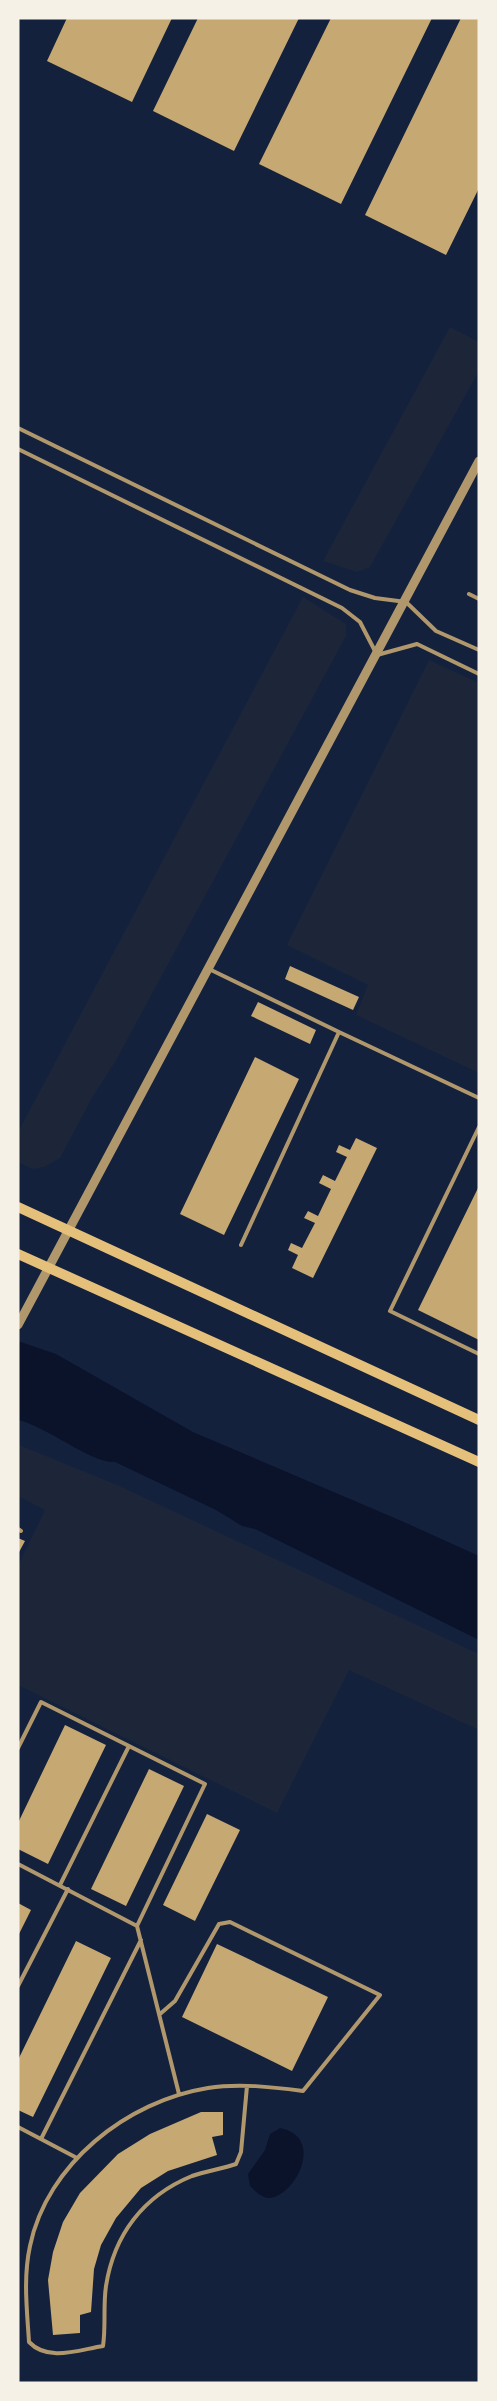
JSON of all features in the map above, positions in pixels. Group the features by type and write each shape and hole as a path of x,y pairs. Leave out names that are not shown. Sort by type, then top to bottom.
{"main road":[{"path":"18,1207 479,1420"},
{"path":"18,1254 479,1462"}],"street":[{"path":"18,1325 406,602 479,461"}],"lane":[{"path":"18,428 350,590 375,598 406,602 436,631 479,650"},
{"path":"18,449 342,608 360,622 377,655 417,644 479,674"},
{"path":"469,594 479,599"},
{"path":"208,968 479,1098"},
{"path":"241,1245 339,1032"},
{"path":"479,1127 390,1311 479,1353"},
{"path":"18,1748 41,1702 205,1784 137,1926 179,2094"},
{"path":"60,1885 129,1746"},
{"path":"18,1864 137,1926"},
{"path":"18,1986 68,1889"},
{"path":"160,2014 175,2001 219,1924 230,1922 380,1995 303,2091 247,2086 208,2088 179,2094 124,2121 85,2149 60,2178 42,2213 30,2245 26,2284 29,2342 48,2355 103,2346 106,2289 112,2255 124,2230 146,2204 165,2189 193,2175 236,2164 241,2152 247,2086"},
{"path":"41,2139 141,1940"},
{"path":"18,2127 77,2158"}],"shaded area":[{"path":"450,327 479,342 479,371 370,567 357,572 323,561"},
{"path":"303,597 346,624 346,636 115,1062 93,1096 60,1158 44,1167 32,1169 18,1162 18,1132"},
{"path":"429,660 479,683 479,1073 356,1015 368,985 287,945"},
{"path":"18,1341 56,1354 193,1432 479,1556 479,1640 255,1529 242,1526 216,1510 115,1462 94,1457 43,1430 18,1420"},
{"path":"19,1445 117,1485 479,1654 479,1730 349,1670 277,1813 18,1685 18,1566 45,1510 18,1496"},
{"path":"280,2128 294,2134 301,2142 304,2154 302,2166 289,2187 279,2195 267,2198 250,2186 248,2174 265,2150 270,2134"}],"building":[{"path":"67,18 172,18 132,102 47,61"},
{"path":"198,18 299,18 234,151 153,111"},
{"path":"331,18 432,18 341,204 259,164"},
{"path":"461,18 479,18 479,188 446,255 365,215"},
{"path":"290,966 359,997 353,1010 285,979"},
{"path":"258,1002 316,1030 310,1044 251,1016"},
{"path":"255,1057 299,1079 224,1235 180,1214"},
{"path":"356,1138 377,1148 313,1278 292,1268 298,1255 288,1250 291,1243 302,1248 315,1223 304,1218 308,1211 318,1216 331,1189 319,1183 323,1175 335,1181 347,1157 336,1152 339,1145 350,1150"},
{"path":"479,1186 479,1340 418,1310"},
{"path":"18,1538 25,1541 18,1554"},
{"path":"65,1725 106,1745 48,1864 18,1849 18,1823"},
{"path":"149,1769 184,1786 126,1906 91,1889"},
{"path":"207,1814 240,1830 195,1921 163,1905"},
{"path":"18,1903 31,1910 18,1936"},
{"path":"76,1941 111,1958 33,2117 18,2110 18,2060"},
{"path":"217,1944 328,1997 292,2071 182,2017"},
{"path":"201,2112 223,2112 223,2135 212,2137 217,2155 168,2171 141,2188 116,2218 101,2245 94,2269 91,2312 80,2315 80,2333 53,2335 48,2280 53,2252 63,2222 80,2193 118,2154 150,2134"}]}
